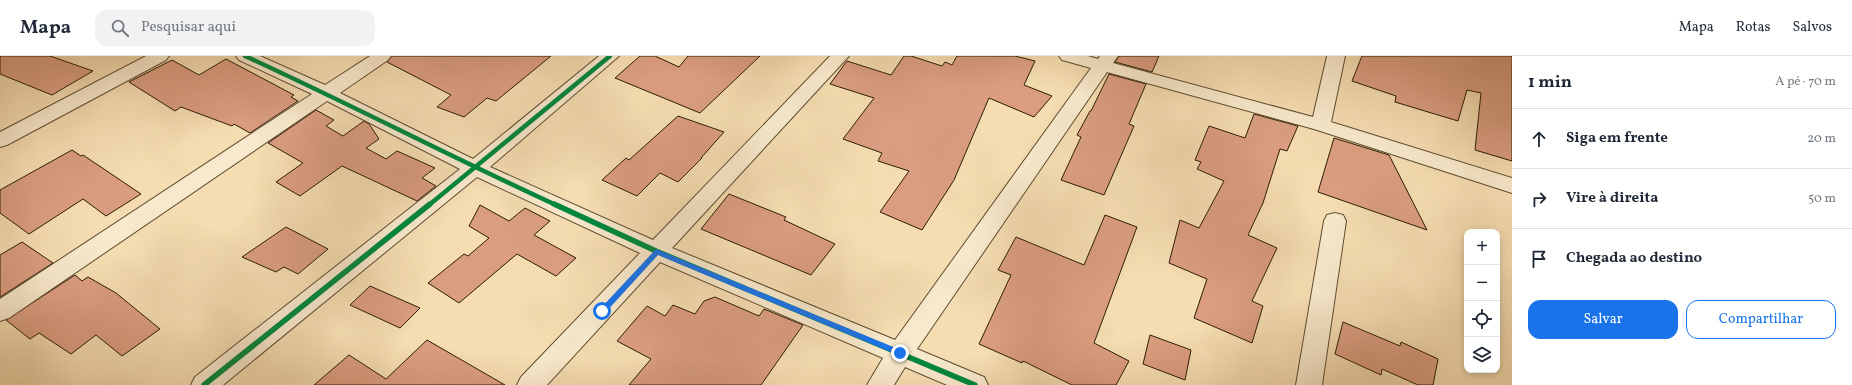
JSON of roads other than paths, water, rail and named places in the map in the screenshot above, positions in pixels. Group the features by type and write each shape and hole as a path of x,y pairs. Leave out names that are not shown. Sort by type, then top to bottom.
{"street":[{"path":"0,140 160,56"},
{"path":"245,56 326,93 475,168 656,251 975,385"},
{"path":"0,311 382,56"},
{"path":"204,385 475,168 610,56"},
{"path":"530,385 840,56"},
{"path":"1068,56 1106,61 1512,186"},
{"path":"1321,126 1336,56"},
{"path":"880,385 900,353 1106,61"},
{"path":"1309,385 1336,221"}]}
